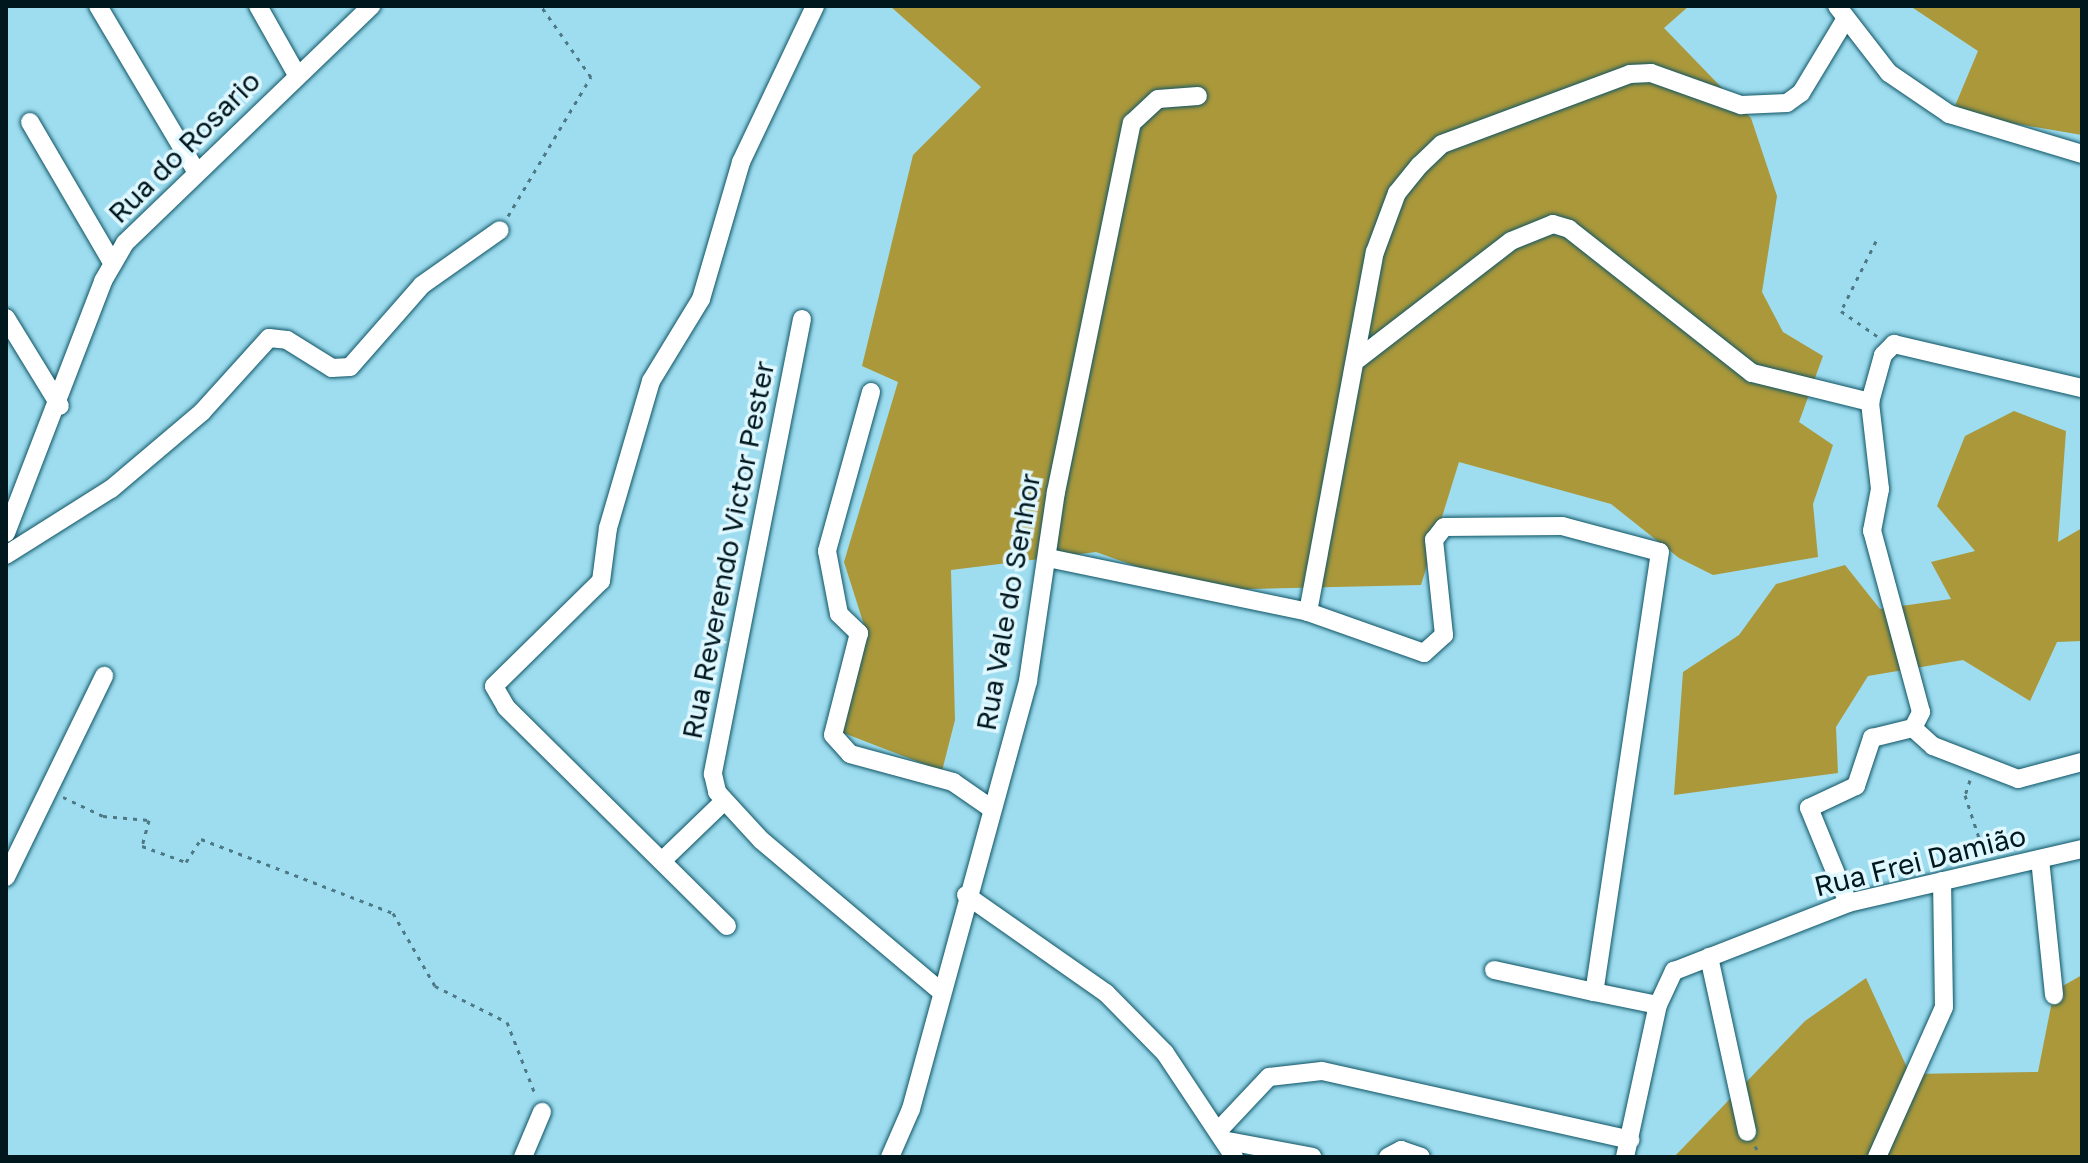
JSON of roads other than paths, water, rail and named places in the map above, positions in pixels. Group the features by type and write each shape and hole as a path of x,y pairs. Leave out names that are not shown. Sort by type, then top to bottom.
{"street":[{"path":"98,6 196,171"},
{"path":"258,6 297,75"},
{"name":"Rua do Rosario","path":"6,533 60,406 113,264 196,171 371,6"},
{"path":"727,926 506,707 494,686 601,581 608,528 651,381 701,299 741,162 815,6"},
{"path":"1308,612 1385,218 1397,193 1442,144 1630,74 1651,73 1741,105 1787,103 1801,93 1841,13 1889,73 1949,114 2082,154"},
{"name":"Rua Vale do Senhor","path":"890,1157 911,1109 939,990 1028,681 1048,558 1132,123 1158,99 1198,96"},
{"path":"30,122 113,264"},
{"path":"1358,359 1511,241 1553,224 1569,229 1752,373 1870,402"},
{"path":"6,555 111,489 202,412 269,338 287,340 332,368 350,367 422,285 500,230"},
{"path":"6,318 60,406"},
{"name":"Rua Reverendo Victor Pester","path":"720,797 713,774 764,489 802,319"},
{"path":"1848,903 1809,808 1856,786 1872,738 1913,728 1921,712 1872,531 1880,489 1870,402 1892,344 2082,388"},
{"path":"871,392 827,551 839,614 859,633 833,735 850,754 953,782 992,809"},
{"path":"1048,558 1308,612 1415,652 1433,651 1444,635 1434,540 1453,524 1562,526 1660,552 1594,992"},
{"path":"6,877 46,789 104,676"},
{"path":"1913,728 1933,746 2018,779 2082,762"},
{"path":"663,860 720,797 939,990"},
{"name":"Rua Frei Damião","path":"1628,1149 1658,1005 1674,971 1848,903 2082,849"},
{"path":"2040,859 2054,995"},
{"path":"1877,1157 1944,1007 1942,881"},
{"path":"966,895 1106,993 1165,1053 1227,1143 1313,1157"},
{"path":"1709,957 1747,1132"},
{"path":"1494,970 1658,1005"},
{"path":"1227,1143 1269,1077 1322,1071 1628,1149"},
{"path":"523,1157 542,1112"},
{"path":"1388,1157 1401,1150 1421,1157"}]}
